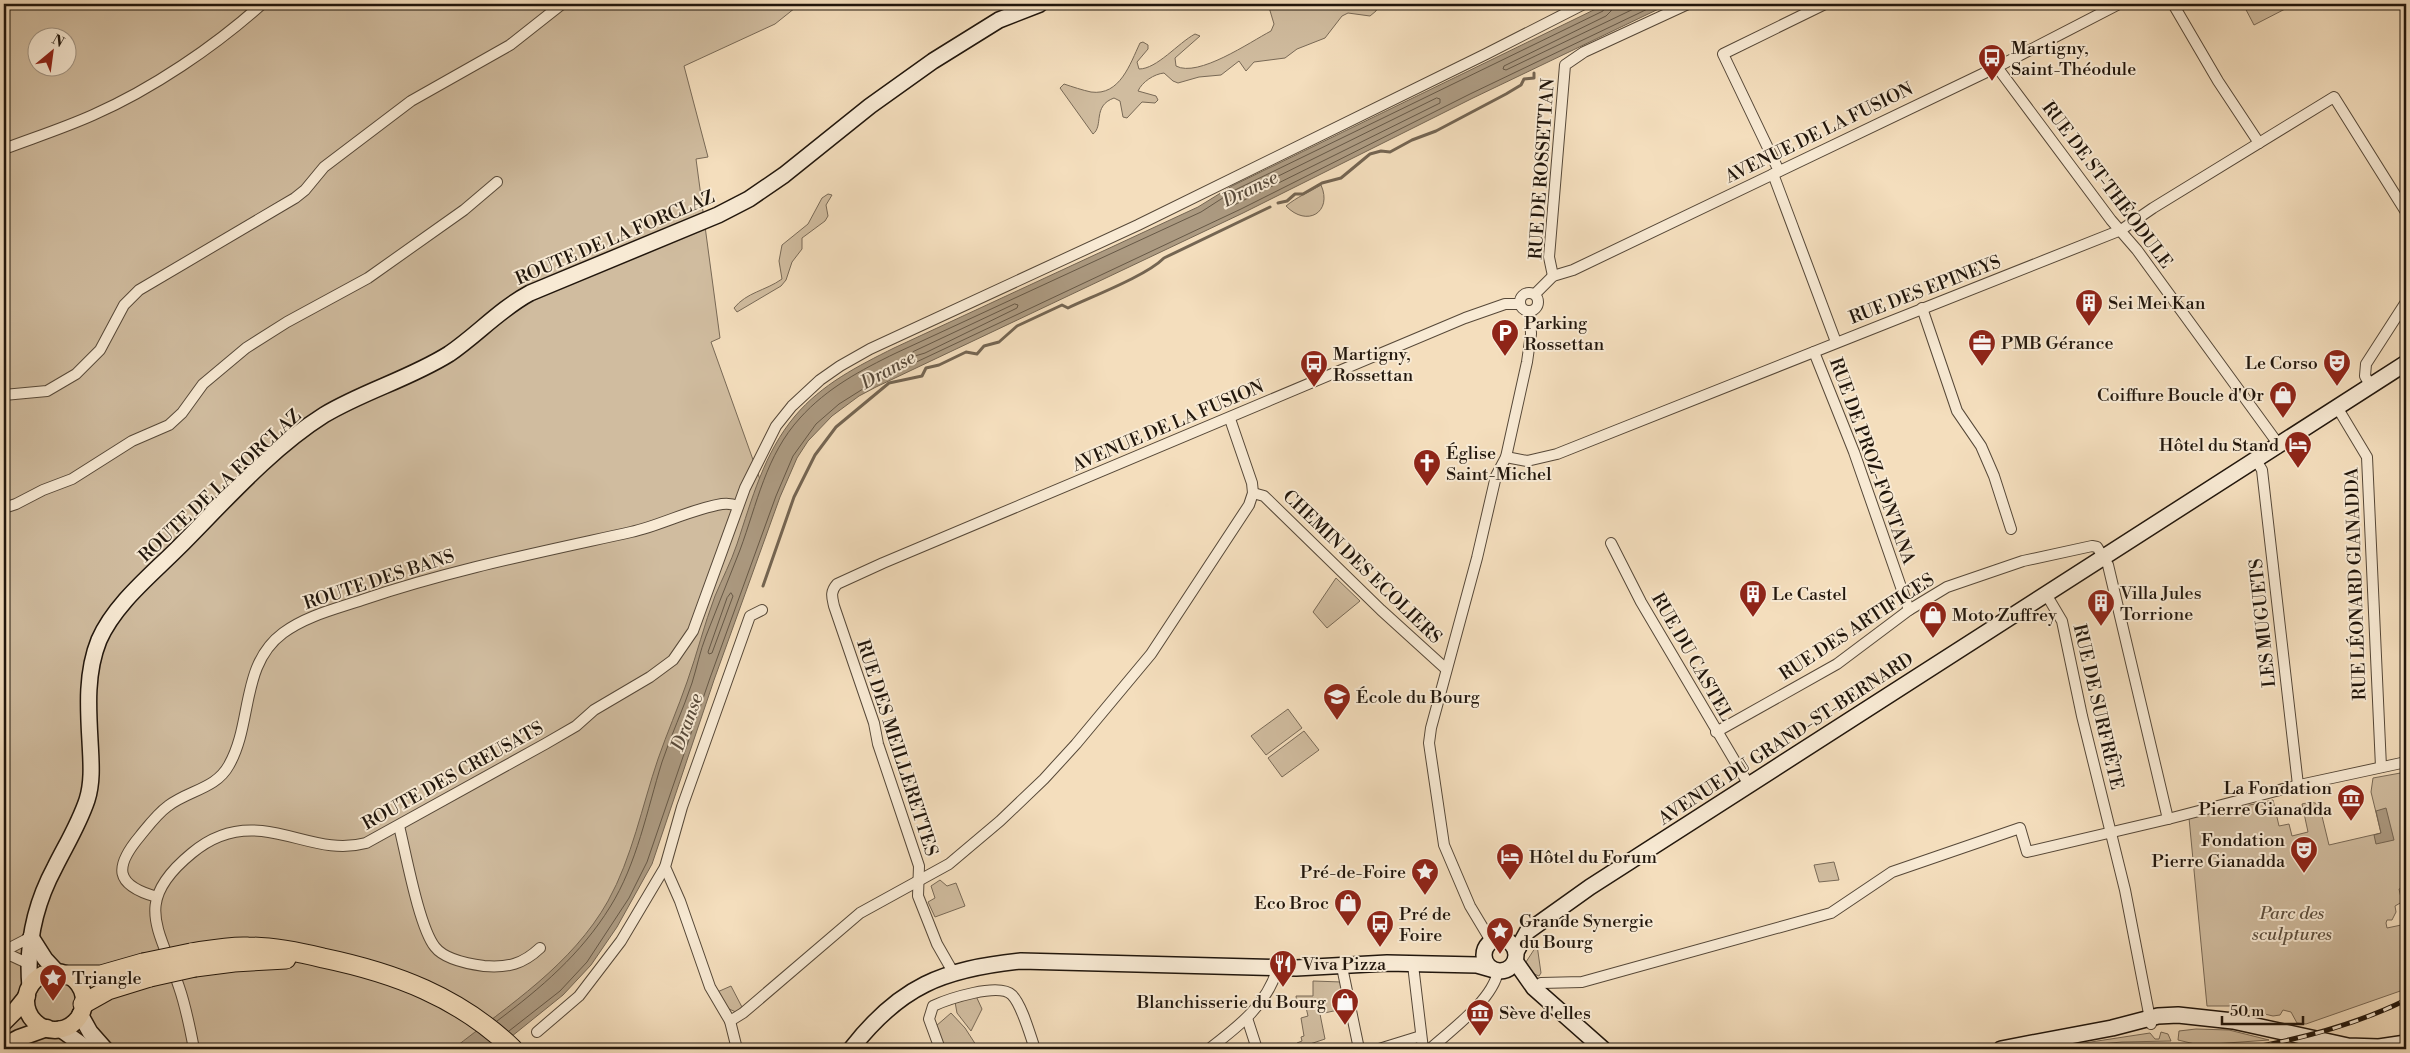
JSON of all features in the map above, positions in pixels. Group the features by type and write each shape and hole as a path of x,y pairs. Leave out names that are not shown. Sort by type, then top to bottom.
{"highway":[{"path":"62,974 101,975 147,970 193,960 332,959 367,967 414,983 443,997 482,1022 510,1047"},
{"path":"82,1009 108,990 147,970"}],"main road":[{"path":"4,1022 15,1011 28,991 44,975 62,974 78,986 82,1009 72,1024 4,1046"},
{"path":"28,991 27,1007 30,1016 36,1023 53,1029"}],"street":[{"path":"4,149 86,118 142,90 213,44 262,4"},
{"path":"4,395 47,391 68,380 100,350 124,304 139,290 296,198 327,164 374,131 411,101 510,45 562,4"},
{"name":"ROUTE DE LA FORCLAZ","path":"28,991 27,963 33,919 42,894 75,830 89,793 92,763 89,687 91,667 103,633 128,599 271,458 307,427 340,406 427,366 449,353 524,296 561,278 718,215 760,192 870,106 933,62 993,24 1040,4"},
{"name":"ROUTE DES CREUSATS","path":"156,896 166,879 184,859 204,842 222,835 243,831 262,831 328,846 349,846 373,840 576,726 594,710 650,677 673,660 685,646 700,617 738,506 760,455 778,422 808,391 840,366 870,349 1138,225 1584,4"},
{"name":"RUE DE ROSSETTAN","path":"1553,276 1549,257 1566,65 1584,52 1688,4"},
{"path":"1825,4 1723,54 1776,172 1836,342"},
{"name":"AVENUE DE LA FUSION","path":"833,589 837,584 883,563 1230,419 1464,318 1505,304 1520,304 1523,294 1530,292 1534,294 1553,276 1573,270 1997,67 2119,4"},
{"path":"2173,4 2218,80 2259,143"},
{"name":"RUE DE ST-THÉODULE","path":"1997,67 2121,230 2279,445"},
{"name":"RUE DES EPINEYS","path":"1506,457 1527,461 1557,454 2121,230 2334,97 2406,212"},
{"path":"4,508 72,479 132,442 169,424 182,413 203,384 246,348 287,322 368,278 464,210 497,182"},
{"path":"1530,311 1538,304 1534,294"},
{"path":"2370,385 2365,376 2366,364 2406,302"},
{"path":"1520,304 1524,310 1530,311"},
{"path":"1922,308 1957,411 1984,454 1997,484 2011,528"},
{"path":"1492,943 1470,906 1442,837 1429,739 1446,669 1477,558 1496,476 1506,457 1527,362 1531,334 1530,311"},
{"name":"RUE DE PROZ-FONTANA","path":"1814,352 1854,452 1909,610"},
{"name":"AVENUE DU GRAND-ST-BERNARD","path":"1516,957 1527,932 1590,887 2406,363"},
{"name":"RUE LÉONARD GIANADDA","path":"2337,407 2367,457 2381,767"},
{"path":"730,1021 743,1013 860,913 918,883 949,864 1000,821 1076,744 1151,654 1249,505 1253,493 1230,419"},
{"name":"LES MUGUETS","path":"2256,460 2262,470 2298,785"},
{"name":"CHEMIN DES ECOLIERS","path":"1253,493 1264,496 1374,603 1446,669"},
{"name":"ROUTE DES BANS","path":"156,896 130,886 122,873 123,860 142,833 165,809 213,783 228,767 237,746 255,670 268,647 287,630 329,611 433,578 644,529 724,503 738,506"},
{"name":"RUE DU CASTEL","path":"1611,542 1640,600 1716,732 1749,784"},
{"name":"RUE DES ARTIFICES","path":"1716,732 1837,664 1909,610 1948,587 2040,556 2092,546 2097,547 2104,556"},
{"path":"2104,556 2108,565 2168,819"},
{"name":"RUE DES MEILLERETTES","path":"833,589 831,594 834,606 919,866 918,896 937,944 953,972"},
{"name":"RUE DE SURFRÊTE","path":"2046,594 2062,621 2082,716 2112,831 2150,1022"},
{"path":"537,1032 579,996 621,941 665,867 682,808 750,616 762,610"},
{"path":"1534,987 1541,983 1582,982 1832,913 1892,872 2020,828 2027,852 2168,819 2298,785 2406,762"},
{"path":"399,826 427,932 439,951 466,962 501,966 517,965 529,958 540,948"},
{"path":"665,867 680,901 710,986 730,1021 737,1049"},
{"name":"AVENUE DU GRAND-ST-BERNARD","path":"851,1049 896,1003 924,985 953,972 970,967 1021,961 1342,967 1387,963 1418,956 1463,957 1492,943 1590,887"},
{"path":"156,896 154,906 156,925 179,986 194,1049"},
{"path":"4,951 31,937 45,959 62,974"},
{"path":"1492,943 1512,944 1516,957 1534,987 1603,1049"},
{"path":"1492,943 1484,961 1497,970 1510,968 1516,957"},
{"path":"4,956 12,956 27,963"},
{"name":"AVENUE DU GRAND-ST-BERNARD","path":"1387,963 1476,965 1497,970 1534,987"},
{"path":"1413,965 1423,1049"},
{"path":"1209,1049 1247,1018 1269,991 1278,967"},
{"path":"1342,967 1359,1049"},
{"path":"1430,1049 1466,1016 1492,987 1497,970"},
{"path":"940,1049 928,1019 933,1006 975,993 999,990 1007,992 1016,1000 1035,1049"},
{"path":"82,1009 90,1032 105,1049"},
{"path":"1247,1018 1258,1049"},
{"path":"2001,1049 2150,1022 2210,1018 2233,1021 2348,1046 2379,1047 2406,1043"},
{"path":"53,1029 88,1049"},
{"path":"1379,1049 1422,1036"}],"green space":[{"path":"4,4 800,4 775,24 684,66 708,157 696,159 720,338 711,342 767,499 614,908 482,1049 4,1049"},
{"path":"1268,4 1379,4 1376,11 1370,16 1348,13 1342,16 1325,38 1297,49 1285,58 1254,62 1246,71 1239,61 1221,75 1199,77 1178,83 1164,73 1156,75 1145,82 1138,91 1156,96 1158,100 1155,103 1142,102 1127,118 1123,117 1120,101 1114,98 1103,106 1098,126 1093,134 1060,88 1064,84 1091,92 1101,92 1109,89 1123,77 1140,43 1143,42 1148,45 1148,49 1137,62 1139,69 1153,65 1195,34 1200,36 1175,58 1176,66 1186,68 1210,63 1271,31 1274,24"},
{"path":"2243,4 2285,4 2287,8 2254,25"},
{"path":"1321,185 1324,203 1316,214 1302,216 1294,213 1286,206 1299,197"},
{"path":"828,194 832,195 826,205 828,216 825,221 802,238 802,249 792,262 786,280 781,286 737,312 734,308 745,298 782,279 779,261 782,245 808,224 822,198"},
{"path":"1336,578 1360,601 1327,628 1313,612"},
{"path":"1288,709 1302,728 1266,755 1251,736"},
{"path":"1304,731 1319,750 1282,777 1268,758"},
{"name":"Parc des sculptures","path":"2406,772 2406,887 2399,889 2402,902 2395,906 2396,912 2392,920 2387,920 2386,923 2387,928 2406,924 2406,989 2306,1024 2297,1023 2291,1012 2283,1010 2280,1015 2273,1016 2231,1006 2207,1006 2189,818 2273,800 2279,826 2289,824 2292,836 2308,832 2302,804 2311,802 2319,804 2329,845 2381,833 2371,792 2373,778"},
{"path":"1834,862 1839,880 1819,882 1814,865"},
{"path":"940,880 947,886 956,883 965,906 935,917 928,902 935,898 931,886"},
{"path":"1537,945 1541,973 1539,976 1534,974 1526,962"},
{"path":"1313,981 1342,982 1347,1008 1320,1014 1325,1039 1298,1048 1297,1043 1302,1041 1301,1037 1304,1036 1301,1018 1308,1016 1305,1003 1297,1004 1296,996 1313,996"},
{"path":"731,986 743,1009 738,1013 727,1008 715,993"},
{"path":"976,996 982,1009 971,1031 957,1013 955,1002"},
{"path":"951,1013 965,1028 976,1045 958,1049 945,1049 936,1026"},
{"path":"2196,1029 2229,1030 2269,1040 2199,1045 2178,1040 2179,1031"},
{"path":"2161,1032 2168,1034 2171,1041 2122,1042 2045,1049 2150,1033 2155,1039 2159,1039"}],"water":[{"name":"Dranse","path":"1606,4 1669,4 1473,98 1243,213 876,387 859,396 832,416 808,441 797,458 780,497 714,680 652,864 617,927 591,965 563,995 496,1049 453,1049 517,1000 558,964 593,924 608,901 624,867 658,759 687,682 711,607 735,551 760,477 784,430 817,394 854,369 894,348 1198,207 1232,186"},
{"path":"2386,808 2394,840 2376,844 2374,835 2381,833 2376,811"}],"waterway":[{"path":"1278,203 1287,201 1295,194 1303,194 1322,183 1341,178 1370,154 1381,151 1390,152 1412,140 1436,131 1506,94 1521,85 1524,79 1534,78 1534,73"},
{"path":"763,586 794,497 815,455 836,427 889,383 922,376 926,368 939,365 966,352 977,354 984,346 999,342 1017,326 1062,305 1068,308 1119,285 1145,272 1164,258 1270,207"}],"railway":[{"path":"2245,1049 2287,1041 2347,1024 2406,1000"}],"place":[{"name":"Martigny, Saint-Théodule","path":"1992,82"},
{"name":"Sei Mei Kan","path":"2089,327"},
{"name":"Parking Rossettan","path":"1505,357"},
{"name":"PMB Gérance","path":"1982,367"},
{"name":"Le Corso","path":"2337,387"},
{"name":"Martigny, Rossettan","path":"1314,388"},
{"name":"Coiffure Boucle d'Or","path":"2283,419"},
{"name":"Hôtel du Stand","path":"2298,469"},
{"name":"Église Saint-Michel","path":"1427,487"},
{"name":"Le Castel","path":"1753,618"},
{"name":"Villa Jules Torrione","path":"2101,627"},
{"name":"Moto Zuffrey","path":"1933,639"},
{"name":"École du Bourg","path":"1337,721"},
{"name":"La Fondation Pierre Gianadda","path":"2351,822"},
{"name":"Fondation Pierre Gianadda","path":"2304,874"},
{"name":"Hôtel du Forum","path":"1510,881"},
{"name":"Pré-de-Foire","path":"1425,896"},
{"name":"Eco Broc","path":"1348,927"},
{"name":"Pré de Foire","path":"1380,948"},
{"name":"Grande Synergie du Bourg","path":"1500,955"},
{"name":"Viva Pizza","path":"1283,988"},
{"name":"Triangle","path":"53,1002"},
{"name":"Blanchisserie du Bourg","path":"1345,1026"},
{"name":"Sève d'elles","path":"1480,1037"}]}
